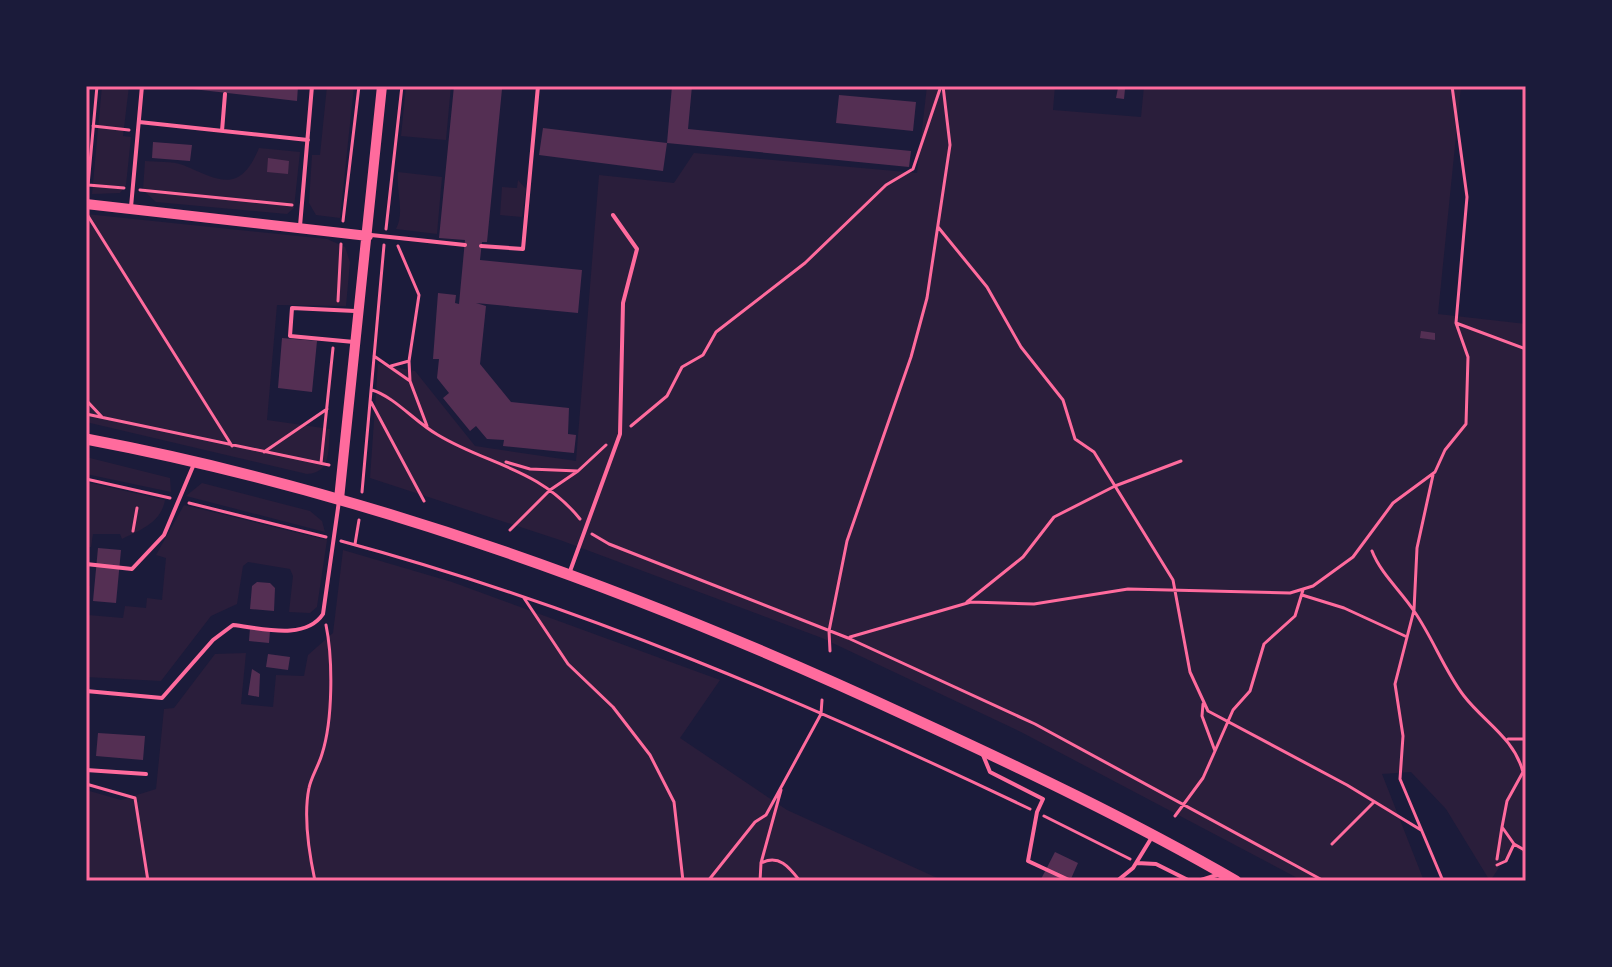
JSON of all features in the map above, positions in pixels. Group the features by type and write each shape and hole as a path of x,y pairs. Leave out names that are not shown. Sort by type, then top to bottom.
{"main road":[{"path":"91,440 339,499 569,574 692,620 1052,784 1152,836 1220,877 1236,881"}],"street":[{"path":"339,499 382,86"},
{"path":"86,204 368,235"}],"lane":[{"path":"131,209 142,86"},
{"path":"300,228 312,86"},
{"path":"481,246 523,249 538,86"},
{"path":"222,131 225,94"},
{"path":"139,122 308,140"},
{"path":"569,574 620,434 623,303 637,249 613,215"},
{"path":"368,235 465,245"},
{"path":"356,342 290,336 292,308 360,311"},
{"path":"86,564 132,569 164,535 194,464"},
{"path":"86,691 162,698 213,640 233,625 296,631 317,623 323,614 339,499"},
{"path":"981,750 990,772 1043,799"},
{"path":"86,770 146,774"},
{"path":"1052,784 1037,812 1028,861 1071,881"},
{"path":"1117,881 1137,863 1152,836"},
{"path":"1137,863 1156,864 1190,881"},
{"path":"1198,881 1220,877"}],"path":[{"path":"97,86 88,185 302,206"},
{"path":"337,310 342,233 359,86"},
{"path":"363,481 402,86"},
{"path":"830,651 829,631 847,541 923,315 950,145 942,86"},
{"path":"510,530 550,490 578,471 667,396 682,367 703,355 716,332 805,263 896,177 913,169 934,99 942,86"},
{"path":"1443,881 1400,779 1403,736 1395,684 1414,610 1417,548 1435,472 1445,450 1469,416 1468,357 1456,323 1467,197 1452,86"},
{"path":"93,126 138,131"},
{"path":"87,214 232,446"},
{"path":"936,225 987,287 1021,347 1063,400 1070,413 1075,439 1094,452 1167,568 1190,672 1208,711 1421,830"},
{"path":"395,237 419,295 409,361 410,381 428,428"},
{"path":"1456,323 1526,349"},
{"path":"321,463 334,340"},
{"path":"374,356 410,381"},
{"path":"391,366 409,361"},
{"path":"372,390 448,442 502,462 539,470 578,471"},
{"path":"86,400 102,417"},
{"path":"371,402 424,501"},
{"path":"264,452 327,409"},
{"path":"86,414 364,472"},
{"path":"967,602 1023,557 1054,517 1115,486 1181,461"},
{"path":"502,462 569,505 595,538 848,638 1035,724 1324,881"},
{"path":"1175,816 1203,778 1227,721 1250,691 1264,644 1295,616 1302,593 1353,557 1393,503 1435,472"},
{"path":"86,479 355,545 618,631 821,714 1037,812 1137,863"},
{"path":"133,531 137,508"},
{"path":"355,545 356,534"},
{"path":"1372,551 1414,610 1460,690 1486,722 1508,739 1524,773"},
{"path":"848,638 899,626 935,610 967,602 1034,604 1113,590 1302,593 1344,608 1406,637"},
{"path":"524,598 568,664 613,707 650,755 674,802 683,881"},
{"path":"315,881 307,823 309,788 323,751 330,717 330,664 327,655 330,644 323,614"},
{"path":"708,881 755,822 766,815 821,714 822,700"},
{"path":"1203,704 1202,716 1215,751"},
{"path":"1508,739 1526,739"},
{"path":"1514,844 1506,861 1497,862 1507,801 1526,764"},
{"path":"760,881 761,863 782,782"},
{"path":"86,784 135,798 148,881"},
{"path":"1332,844 1374,802"},
{"path":"1502,827 1514,844 1526,851"},
{"path":"761,863 770,859 781,860 800,881"}],"shaded area":[{"path":"102,86 129,86 123,136 131,137 126,185 120,193 92,194"},
{"path":"327,86 354,86 340,218 316,215 309,203 312,155 320,155"},
{"path":"406,86 451,86 446,140 401,136"},
{"path":"927,86 1055,86 1053,110 1141,117 1144,86 1461,86 1438,314 1526,324 1526,855 1513,847 1490,881 1446,809 1411,772 1382,774 1424,881 1303,881 1021,732 822,638 560,540 370,478 378,364 415,371 475,446 576,461 599,175 674,183 694,153 917,173"},
{"path":"259,148 300,152 294,208 287,214 156,202 143,190 145,161 179,164 208,176 228,180 244,172"},
{"path":"398,172 442,177 437,234 396,229 400,215"},
{"path":"518,180 526,189 522,217 500,215 502,187 517,188"},
{"path":"86,214 327,239 345,247 350,262 346,306 277,305 267,420 330,429 327,458 321,469 307,474 86,422"},
{"path":"86,457 170,478 171,492 86,474"},
{"path":"86,482 165,500 163,508 142,529 122,539 120,534 93,534 91,547 86,547"},
{"path":"202,483 310,511 322,521 325,532 186,496"},
{"path":"184,505 327,540 317,607 310,613 289,612 293,576 290,569 248,562 243,566 237,604 211,616 161,681 86,677 86,586 90,586 88,615 123,618 125,606 146,608 147,598 162,600 166,558 156,555"},
{"path":"343,550 452,582 720,680 680,738 787,810 944,881 86,881 86,790 121,800 156,789 164,709 174,708 215,654 246,653 241,704 273,707 276,675 304,676 308,655 333,633"}],"building":[{"path":"166,86 298,86 297,101"},
{"path":"454,86 502,89 487,242 482,242 480,260 582,270 578,313 476,303 486,306 480,364 511,402 569,408 568,434 576,435 574,453 503,446 504,440 487,439 476,426 470,431 443,398 449,393 437,378 439,359 433,359 438,293 456,295 455,303 459,304 465,240 439,238"},
{"path":"672,86 692,86 688,129 911,151 909,167 667,143"},
{"path":"1118,88 1125,89 1124,99 1116,98"},
{"path":"839,95 916,102 913,131 836,123"},
{"path":"543,128 667,143 663,171 539,155"},
{"path":"153,142 192,145 190,161 152,158"},
{"path":"268,158 289,161 288,174 267,172"},
{"path":"1421,331 1435,333 1435,340 1420,338"},
{"path":"282,338 317,341 312,392 278,388"},
{"path":"98,548 121,550 116,603 93,601"},
{"path":"257,582 270,583 275,588 274,611 250,609 252,586"},
{"path":"250,628 270,631 269,643 249,641"},
{"path":"268,654 290,657 288,670 266,667"},
{"path":"252,669 260,674 259,697 248,695"},
{"path":"98,733 145,736 143,760 96,756"},
{"path":"1055,852 1078,863 1070,881 1040,881"}]}
